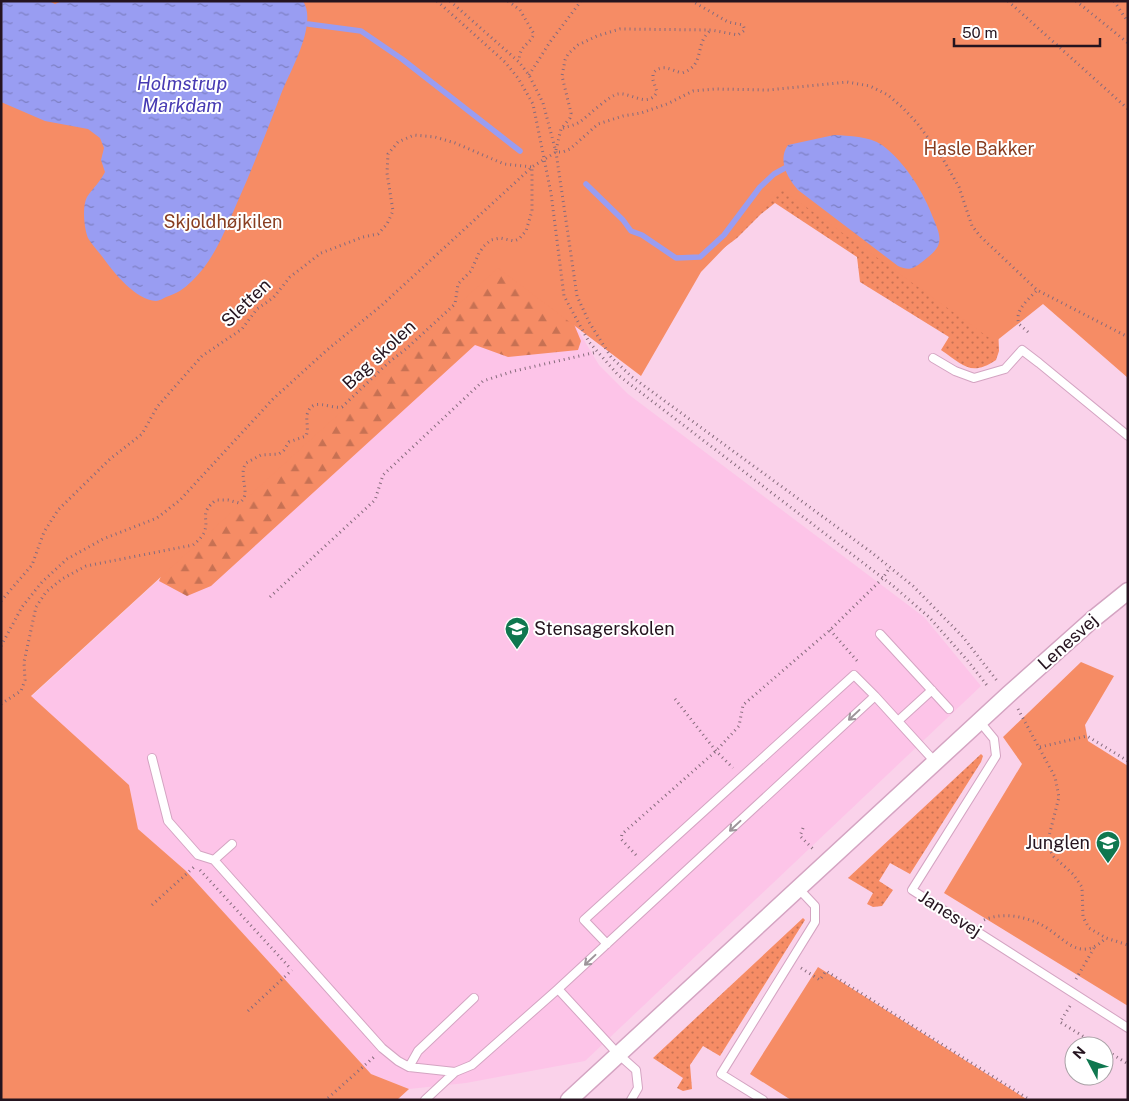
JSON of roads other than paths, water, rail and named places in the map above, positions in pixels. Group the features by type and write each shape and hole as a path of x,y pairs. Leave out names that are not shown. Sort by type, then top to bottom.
{"street":[{"name":"Lenesvej","path":"980,722 1092,620 1128,591"},
{"path":"569,1100 980,722"}],"lane":[{"path":"933,358 955,371 974,378 1004,369 1022,350 1128,436"},
{"path":"880,634 949,709"},
{"path":"607,944 584,920 854,675 936,762"},
{"path":"898,721 932,690"},
{"path":"425,1100 455,1072 472,1065 558,989 874,696"},
{"name":"Janesvej","path":"980,722 994,739 996,756 912,890 1128,1028"},
{"path":"152,758 168,821 198,855 214,860 383,1049 409,1067 455,1072"},
{"path":"214,860 232,844"},
{"path":"764,1100 721,1074 815,922 815,906 799,889"},
{"path":"558,989 618,1054 636,1070 638,1088 631,1100"},
{"path":"409,1067 418,1051 474,998"}],"water":[{"name":"Holmstrup Markdam","path":"1,1 49,1 55,4 62,1 303,1 307,11 307,22 301,47 249,176 223,234 207,264 180,291 157,301 141,296 126,285 88,238 84,217 85,201 105,172 101,160 104,148 100,138 88,129 45,121 1,102"},
{"path":"834,135 859,137 877,142 891,152 913,179 930,210 939,236 938,246 935,250 916,266 908,269 898,266 798,190 791,180 784,163 785,151 788,145"}],"waterway":[{"path":"308,24 361,31 402,59 520,151"},
{"path":"586,184 623,220 631,231 642,235 676,258 700,257 724,235 760,187 774,174 785,168"}],"place":[{"name":"Stensagerskolen","path":"517,650"},
{"name":"Junglen","path":"1108,864"}],"park label":[{"name":"Hasle Bakker","path":"979,149"},
{"name":"Skjoldhøjkilen","path":"223,222"}]}
